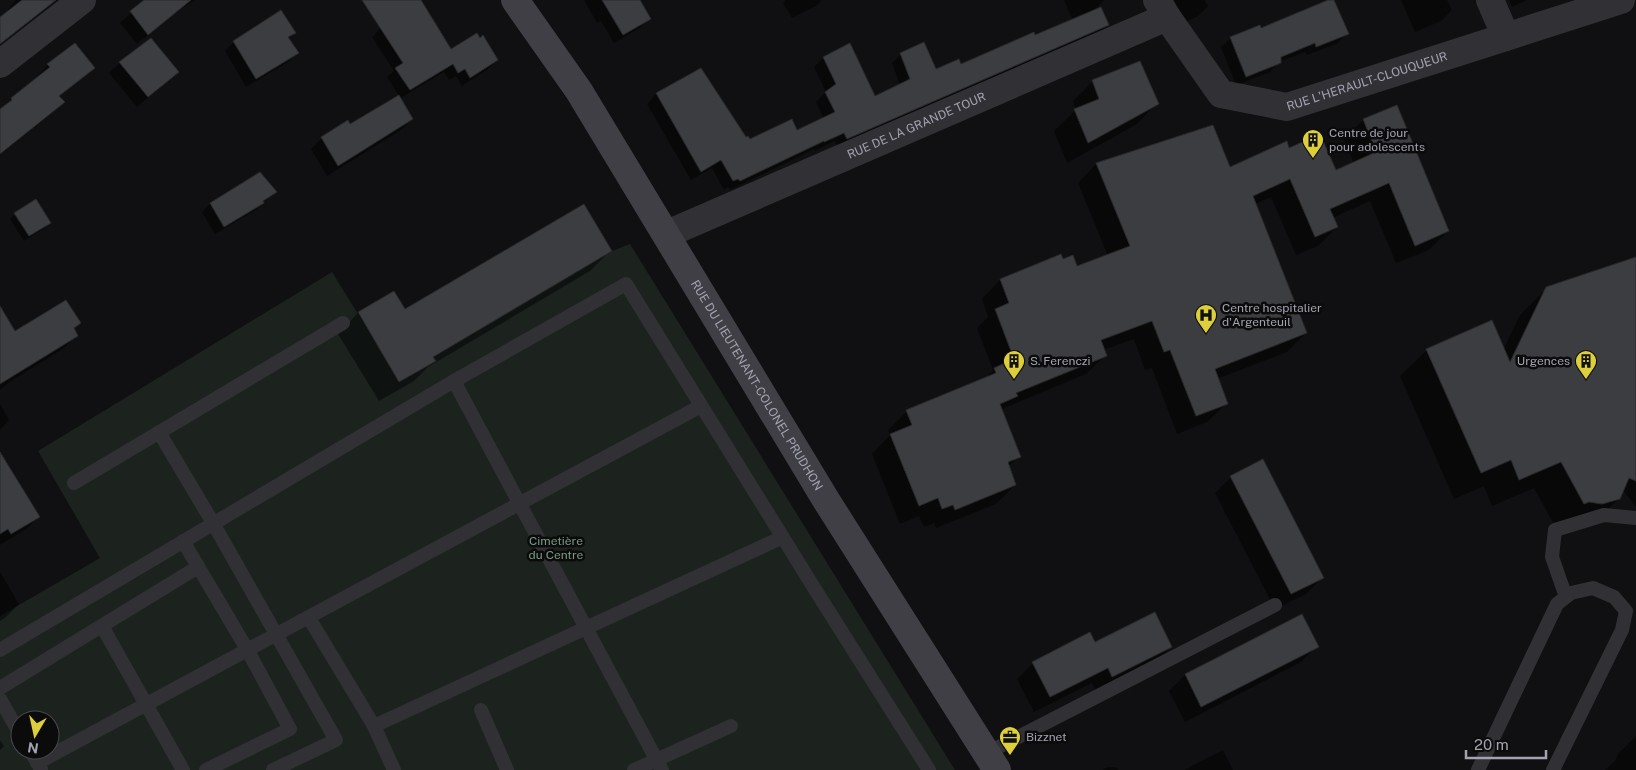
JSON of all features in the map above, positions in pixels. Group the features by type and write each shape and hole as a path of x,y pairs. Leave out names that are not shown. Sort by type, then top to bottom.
{"main road":[{"name":"RUE DU LIEUTENANT-COLONEL PRUDHON","path":"515,0 579,91 826,500 992,761"}],"street":[{"path":"0,64 82,0"},
{"path":"1490,0 1506,37"},
{"name":"RUE L'HERAULT-CLOUQUEUR","path":"1162,9 1221,94 1287,107 1621,0"},
{"name":"RUE DE LA GRANDE TOUR","path":"667,234 1162,9"}],"lane":[{"path":"0,650 454,381 626,284 929,770"},
{"path":"74,483 343,322"},
{"path":"454,381 659,765"},
{"path":"40,767 147,705 701,406"},
{"path":"159,432 214,523 336,740 273,770"},
{"path":"1566,596 1552,557 1555,530 1604,515 1636,518"},
{"path":"374,726 783,537"},
{"path":"183,541 248,651 290,729 206,770"},
{"path":"0,688 198,568"},
{"path":"1478,770 1557,604 1571,593 1593,588 1614,597 1631,610 1553,770"},
{"path":"992,761 1275,605"},
{"path":"309,618 374,726 394,770"},
{"path":"102,626 183,770"},
{"path":"0,699 10,716"},
{"path":"481,710 507,770"},
{"path":"634,770 659,765 731,726"}],"green space":[{"name":"Cimetière du Centre","path":"630,244 955,770 0,770 0,616 100,558 38,451 332,272 400,382 436,361 433,357 612,251"}],"building":[{"path":"22,0 56,0 0,44 0,17"},
{"path":"144,0 191,0 148,35 130,11"},
{"path":"362,0 421,0 451,49 477,33 480,38 483,35 498,60 470,78 465,69 458,73 453,64 410,90 395,68 403,63"},
{"path":"602,0 640,0 651,19 623,35"},
{"path":"1328,0 1334,0 1349,34 1316,47 1315,43 1281,57 1281,63 1246,77 1230,37 1260,25 1261,28"},
{"path":"1101,7 1109,25 847,139 844,133 824,141 740,181 738,179 733,181 721,160 701,172 656,93 701,68 746,137 748,136 750,139 792,119 797,130 835,112 825,92 836,84 823,57 850,43 875,96 910,79 900,53 924,42 936,69 959,59 961,64 1034,32 1035,35"},
{"path":"281,10 296,33 288,37 299,53 256,79 233,41"},
{"path":"151,38 179,72 148,97 119,62"},
{"path":"75,43 95,68 59,96 65,102 0,154 0,109 50,67 47,64"},
{"path":"1140,61 1159,104 1088,143 1074,109 1099,99 1092,80"},
{"path":"399,95 413,119 338,166 321,137 348,120 350,124"},
{"path":"1397,105 1449,231 1415,246 1389,183 1330,209 1338,227 1315,237 1290,179 1253,196 1307,333 1215,369 1228,404 1196,416 1170,350 1164,352 1152,321 1101,340 1107,356 1016,393 1018,396 1000,404 1021,457 1008,462 1016,485 955,510 953,505 942,509 938,498 919,506 890,434 912,425 906,410 996,373 994,368 1014,359 995,309 1009,303 1000,279 1061,254 1063,259 1073,255 1077,266 1130,246 1096,163 1213,125 1230,167 1287,141 1289,148 1320,134 1336,170 1376,152 1363,119"},
{"path":"260,172 277,192 263,201 264,203 224,227 210,203"},
{"path":"36,199 51,223 29,236 14,213"},
{"path":"584,204 612,251 433,357 436,361 399,382 358,312 394,291 405,309"},
{"name":"Urgences","path":"1636,257 1636,481 1629,478 1620,499 1602,504 1589,502 1584,504 1561,462 1519,480 1511,460 1481,473 1426,349 1492,320 1510,362 1546,287"},
{"path":"66,300 81,323 74,328 78,336 0,384 0,306 15,331"},
{"path":"0,452 40,517 11,534 8,529 0,534"},
{"path":"1263,459 1324,578 1291,594 1230,476"},
{"path":"1155,612 1172,647 1112,677 1108,668 1050,697 1032,662 1090,632 1095,642"},
{"path":"1302,614 1319,647 1201,707 1185,674"}],"place":[{"name":"Centre de jour pour adolescents","path":"1313,159"},
{"name":"Centre hospitalier d'Argenteuil","path":"1206,334"},
{"name":"S. Ferenczi","path":"1014,380"},
{"name":"Urgences","path":"1586,380"},
{"name":"Bizznet","path":"1010,756"}]}
